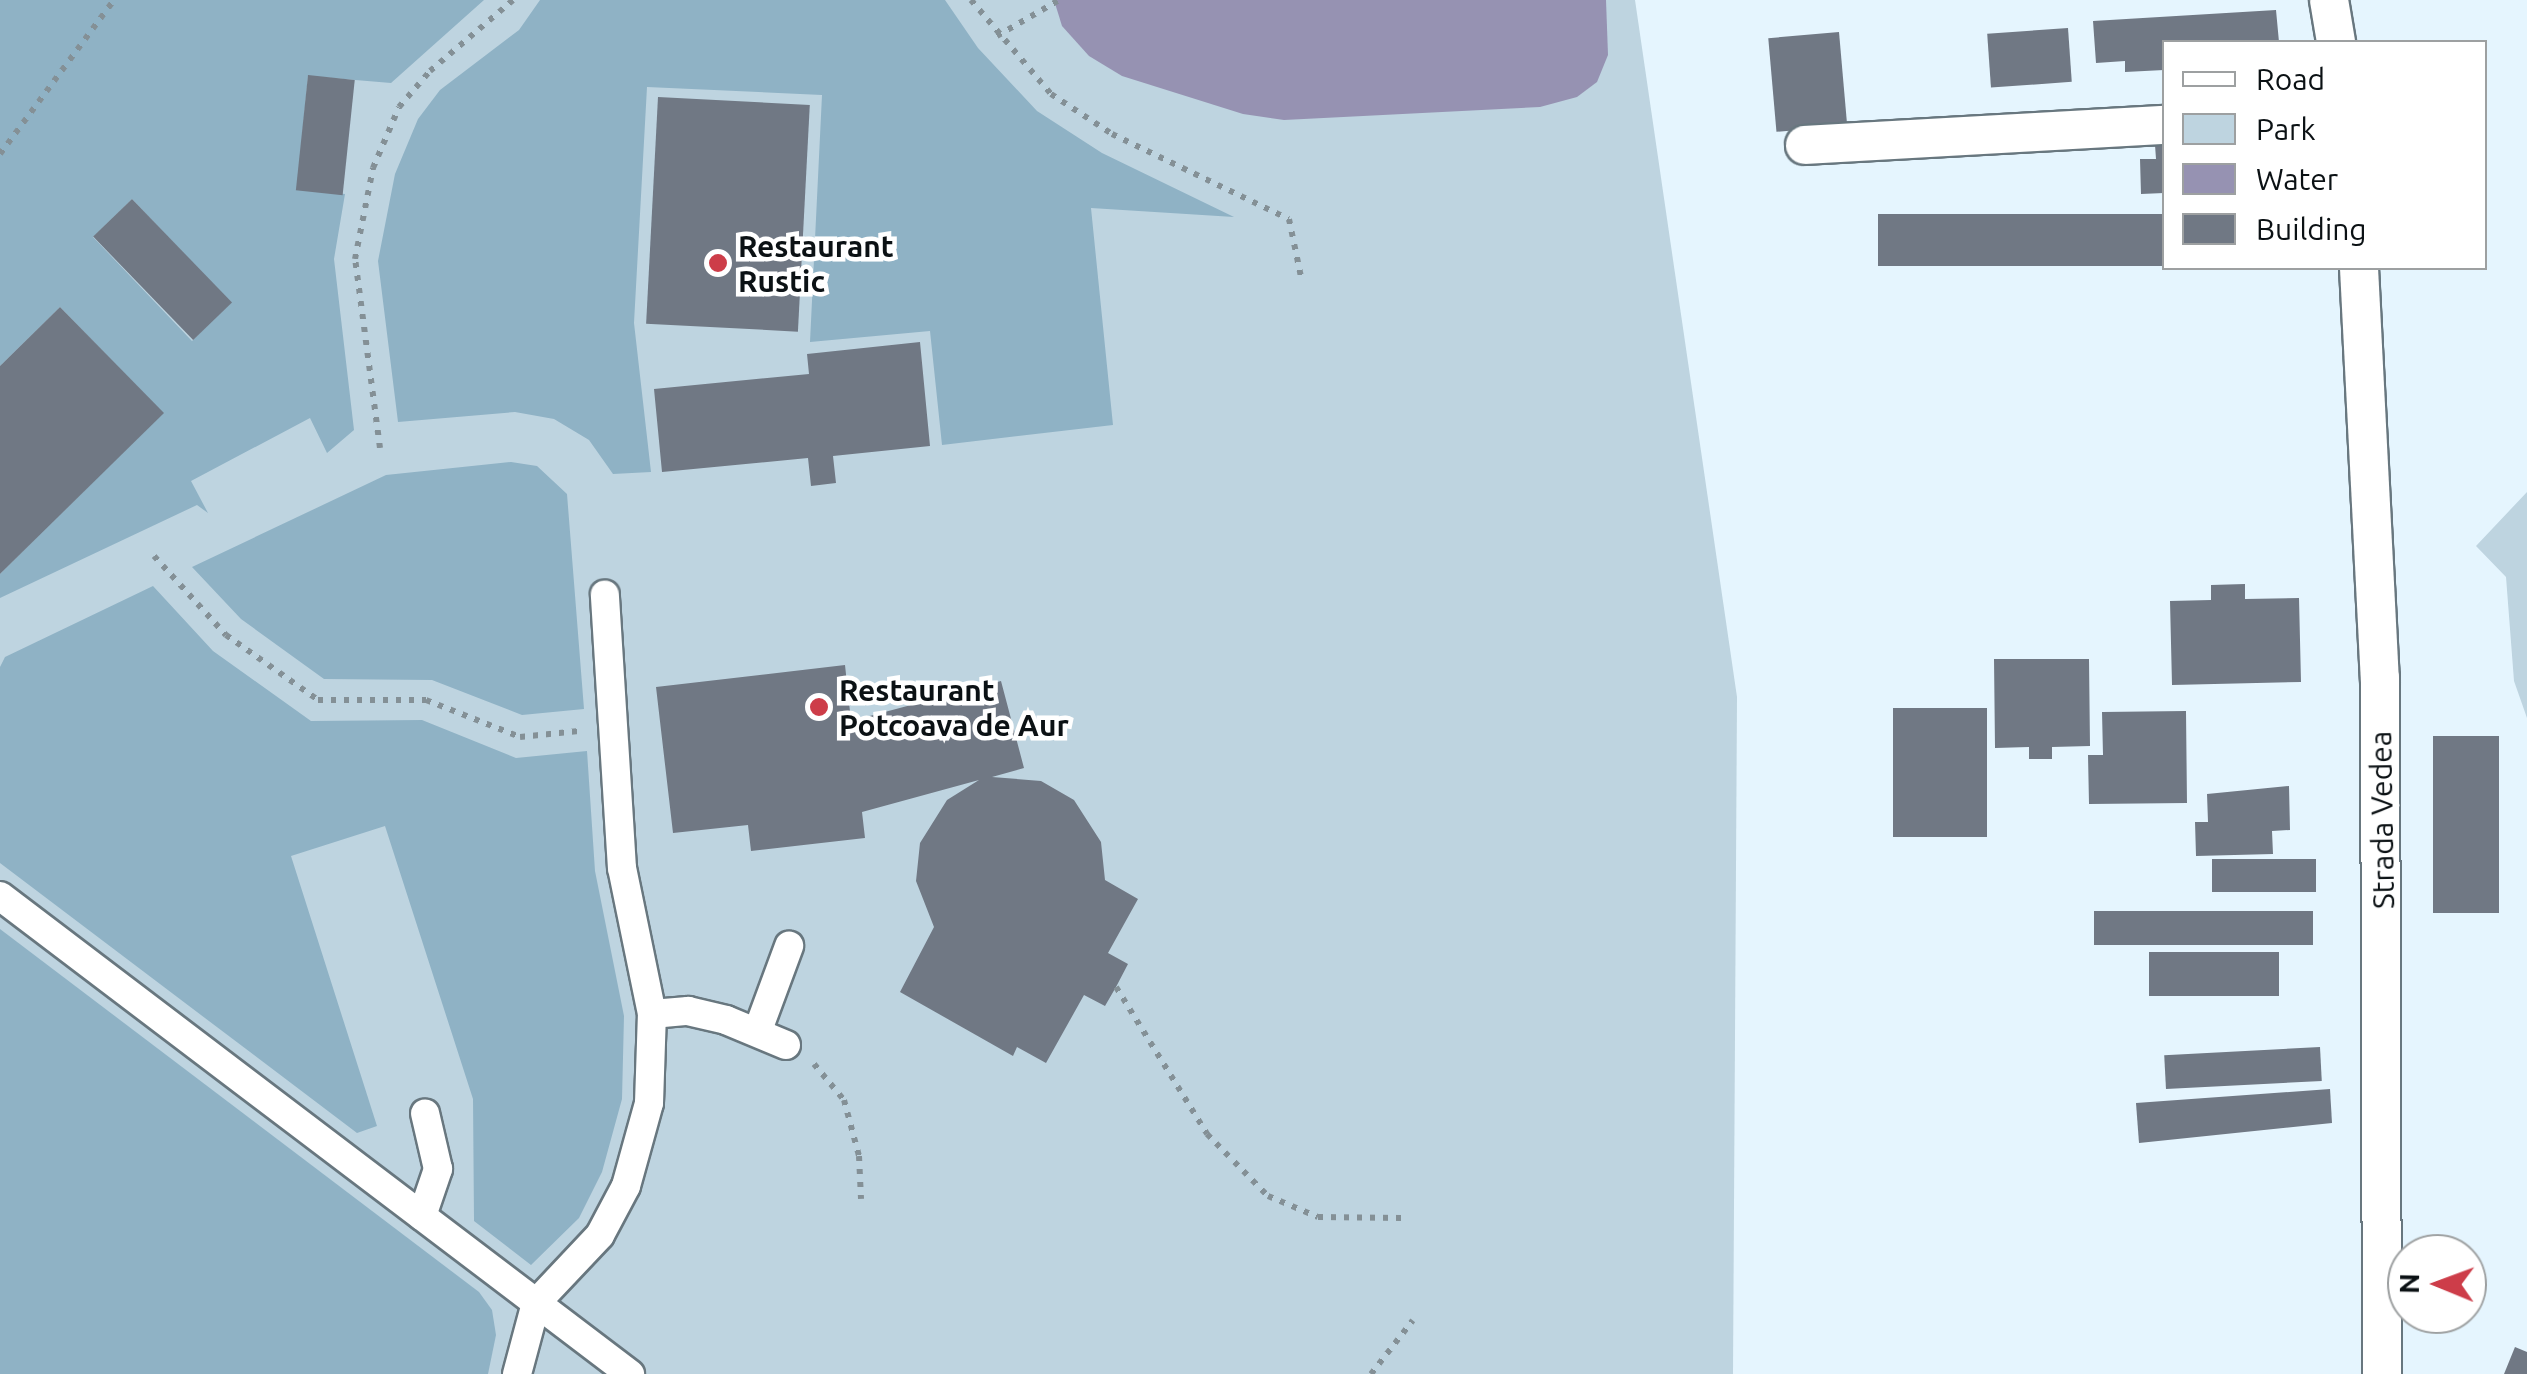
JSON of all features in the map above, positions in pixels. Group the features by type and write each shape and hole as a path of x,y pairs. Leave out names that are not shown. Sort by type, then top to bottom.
{"street":[{"path":"2330,0 2336,40"},
{"path":"1805,146 2162,124"},
{"name":"Strada Vedea","path":"2360,270 2380,678 2382,1374"},
{"path":"517,1374 536,1303 600,1235 626,1186 649,1103 652,1014 622,868 605,595"},
{"path":"0,896 630,1374"},
{"path":"758,1030 789,946"},
{"path":"652,1014 688,1012 758,1030 786,1045"},
{"path":"422,1216 438,1170 425,1113"}],"path":[{"path":"0,154 114,0"},
{"path":"380,448 355,260 374,168 410,95 514,0"},
{"path":"972,0 997,36 1051,94 1112,134 1289,219 1302,282"},
{"path":"997,36 1057,1"},
{"path":"154,556 226,635 318,700 426,700 520,737 612,728"},
{"path":"1116,987 1207,1134 1268,1196 1318,1218 1402,1218"},
{"path":"786,1045 818,1066 844,1100 858,1156 860,1200"},
{"path":"1371,1374 1413,1320"}],"green space":[{"path":"192,0 1635,0 1737,697 1733,1374 0,1374 0,268"},
{"path":"2527,492 2527,718 2514,681 2506,577 2476,546"}],"shaded area":[{"path":"0,0 484,0 391,83 308,76 297,189 345,194 334,259 354,430 327,453 310,418 191,481 208,513 197,505 0,598 0,574 163,413 60,307 0,366","holes":["132,199 231,303 192,341 93,237"]},
{"path":"540,0 945,0 978,48 1037,111 1102,153 1234,217 1091,208 1113,425 942,445 930,331 810,342 822,95 647,87 634,323 651,472 613,474 589,440 554,419 515,412 398,422 378,261 395,174 418,119 440,90 519,30"},
{"path":"511,462 537,466 567,494 584,709 522,715 432,680 324,679 241,619 192,567 386,475"},
{"path":"153,586 213,651 311,721 422,720 516,758 587,751 595,871 624,1016 622,1099 602,1172 579,1218 531,1265 474,1221 473,1099 385,826 291,856 377,1126 357,1133 0,863 0,667 5,657"},
{"path":"0,929 479,1292 492,1310 496,1335 488,1374 0,1374"}],"water":[{"path":"1054,0 1606,0 1608,55 1597,82 1577,97 1540,107 1284,120 1243,114 1122,76 1089,56 1062,26"}],"building":[{"path":"2276,10 2279,40 2162,40 2162,70 2125,72 2125,61 2096,63 2093,21"},
{"path":"2068,28 2072,82 1991,88 1987,34"},
{"path":"1839,32 1847,126 1776,132 1768,38"},
{"path":"308,75 355,80 343,195 296,190"},
{"path":"658,97 810,105 798,332 646,324"},
{"path":"2155,145 2162,145 2162,193 2141,194 2140,159 2156,159"},
{"path":"132,199 232,303 193,340 93,237"},
{"path":"1878,214 2162,214 2162,266 1878,266"},
{"path":"60,307 164,413 0,574 0,366"},
{"path":"920,342 930,446 833,456 836,483 811,486 808,458 662,472 654,389 809,374 807,354"},
{"path":"2245,584 2245,599 2299,598 2301,682 2172,685 2170,601 2211,600 2211,585"},
{"path":"1994,659 2089,659 2090,746 2052,747 2052,759 2029,759 2029,747 1995,748"},
{"path":"845,665 851,721 1001,681 1024,768 992,777 1041,781 1074,800 1101,842 1105,880 1138,899 1108,953 1128,964 1116,987 1105,1006 1084,995 1046,1063 1017,1047 1013,1056 900,992 934,927 916,881 920,843 947,800 979,780 862,812 865,838 751,851 748,825 673,833 656,687"},
{"path":"1893,708 1987,708 1987,837 1893,837"},
{"path":"2186,711 2187,803 2089,804 2088,755 2103,755 2102,712"},
{"path":"2433,736 2499,736 2499,913 2433,913"},
{"path":"2289,786 2290,830 2272,831 2273,854 2196,856 2195,822 2208,822 2207,794"},
{"path":"2212,859 2316,859 2316,892 2212,892"},
{"path":"2094,911 2313,911 2313,945 2094,945"},
{"path":"2149,952 2279,952 2279,996 2149,996"},
{"path":"2320,1047 2322,1081 2166,1089 2164,1055"},
{"path":"2330,1089 2332,1123 2139,1143 2136,1103"},
{"path":"2515,1347 2527,1352 2527,1374 2504,1374"}],"place":[{"name":"Restaurant Rustic","path":"718,263"},
{"name":"Restaurant Potcoava de Aur","path":"819,707"}]}
